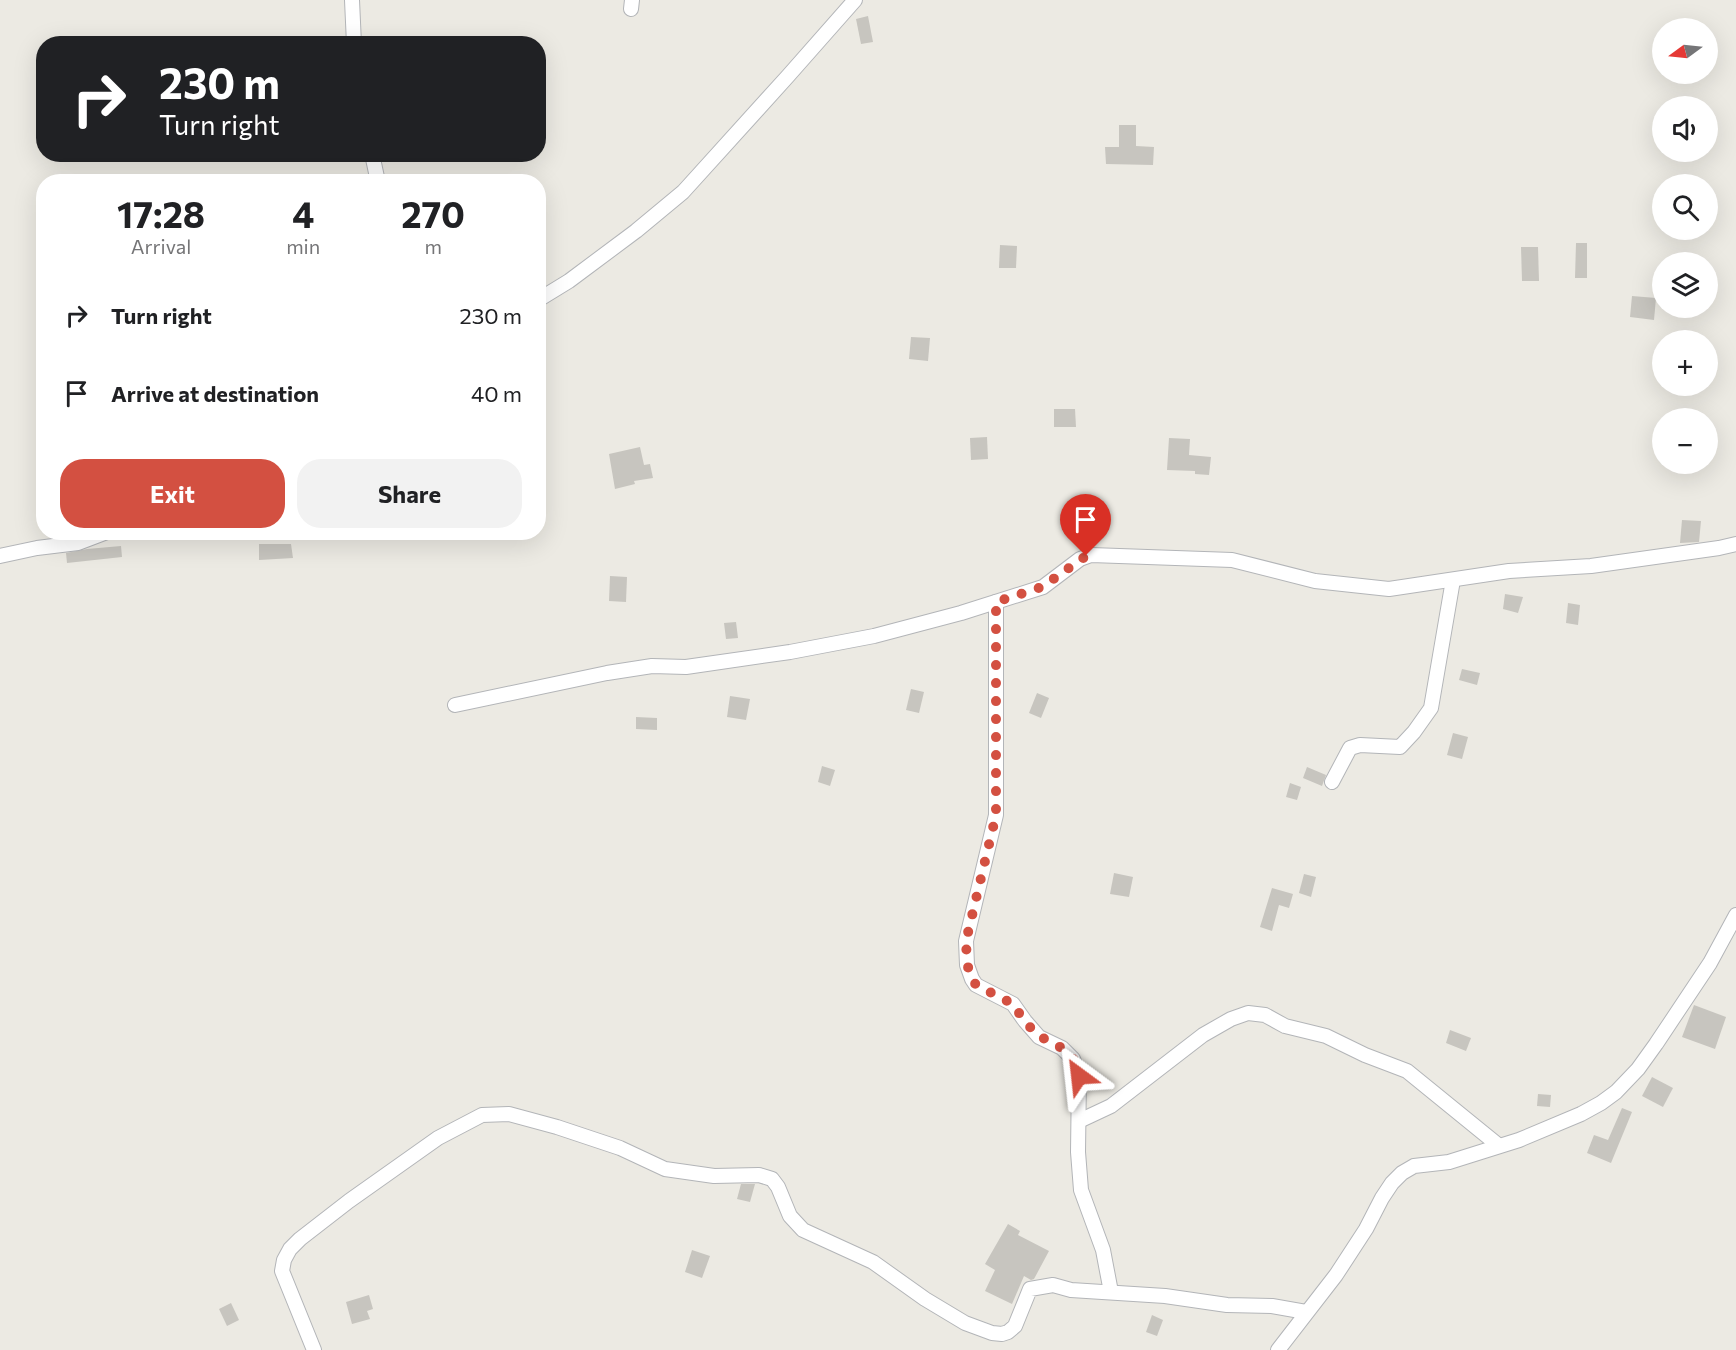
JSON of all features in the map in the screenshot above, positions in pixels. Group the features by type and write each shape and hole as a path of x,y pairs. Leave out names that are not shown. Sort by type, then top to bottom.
{"street":[{"path":"352,0 354,36"},
{"path":"546,295 570,281 683,192 855,0"},
{"path":"0,556 86,540"},
{"path":"455,705 607,673 652,666 686,667 790,652 864,638 961,613 1042,587 1080,559 1091,555 1232,560 1315,581 1389,589 1509,571 1591,566 1736,544"},
{"path":"1332,782 1350,748 1360,745 1400,747 1431,708 1454,580"},
{"path":"996,602 996,815 966,941 967,964 976,985 1013,1004 1025,1022 1039,1036 1062,1048 1073,1059 1079,1076 1078,1152 1081,1190 1103,1250 1111,1292"},
{"path":"1278,1350 1336,1275 1382,1198 1402,1173 1414,1166 1449,1162 1520,1140 1553,1127 1601,1103 1616,1092 1638,1069 1669,1026 1710,963 1736,915"},
{"path":"1079,1121 1111,1106 1203,1035 1231,1019 1248,1013 1265,1015 1285,1026 1326,1036 1365,1055 1407,1071 1498,1145"},
{"path":"314,1350 282,1271 284,1260 290,1249 385,1175 438,1138 482,1115 509,1114 557,1127 621,1148 665,1170 714,1176 759,1175 772,1179 778,1187 790,1216 803,1230 873,1262 925,1299 965,1323 992,1333 1002,1334 1015,1326 1028,1292 1033,1288 1053,1286 1071,1290 1165,1296 1227,1305 1272,1306 1306,1312"}],"building":[{"path":"868,16 873,42 861,44 856,19"},
{"path":"1119,125 1136,125 1136,146 1154,147 1153,165 1106,164 1105,147 1119,147"},
{"path":"1576,243 1587,243 1587,278 1575,278"},
{"path":"1000,245 1017,246 1016,268 999,268"},
{"path":"1521,247 1538,247 1539,281 1522,281"},
{"path":"1632,296 1652,298 1652,318 1654,320 1630,317"},
{"path":"911,337 930,338 928,361 909,359"},
{"path":"1054,409 1075,409 1076,427 1054,427"},
{"path":"987,437 988,459 971,460 970,438"},
{"path":"1169,438 1190,439 1189,455 1211,457 1209,475 1195,474 1195,471 1167,470"},
{"path":"640,447 644,465 650,464 653,478 634,481 635,484 615,489 609,454"},
{"path":"1682,520 1701,521 1699,542 1680,543"},
{"path":"259,544 291,544 293,558 259,560"},
{"path":"121,546 122,557 67,563 66,553"},
{"path":"610,576 627,577 626,602 609,601"},
{"path":"1505,594 1523,597 1518,613 1503,609"},
{"path":"1568,603 1580,605 1578,625 1566,623"},
{"path":"736,622 738,638 726,639 724,623"},
{"path":"1462,669 1480,673 1477,685 1459,680"},
{"path":"911,689 924,692 919,713 906,710"},
{"path":"1037,693 1049,698 1041,718 1029,713"},
{"path":"730,696 750,699 746,720 727,717"},
{"path":"636,717 657,718 657,730 636,729"},
{"path":"1453,733 1468,737 1462,759 1447,755"},
{"path":"822,766 835,770 830,786 818,782"},
{"path":"1307,767 1326,775 1322,786 1303,778"},
{"path":"1290,783 1301,787 1297,800 1286,797"},
{"path":"1114,873 1133,877 1129,897 1110,894"},
{"path":"1304,874 1316,877 1311,897 1299,893"},
{"path":"1272,888 1293,894 1289,908 1279,905 1272,931 1260,927"},
{"path":"1694,1005 1726,1017 1715,1049 1682,1037"},
{"path":"1450,1030 1471,1038 1466,1051 1446,1043"},
{"path":"1652,1077 1673,1088 1663,1107 1642,1096"},
{"path":"1538,1094 1551,1095 1550,1107 1537,1106"},
{"path":"1622,1108 1632,1112 1611,1163 1587,1153 1594,1135 1608,1140"},
{"path":"741,1184 755,1184 750,1202 737,1199"},
{"path":"1008,1224 1020,1231 1018,1235 1049,1251 1034,1279 1031,1280 1024,1276 1012,1304 985,1291 995,1270 985,1264"},
{"path":"692,1250 710,1256 702,1278 685,1272"},
{"path":"369,1295 373,1309 367,1311 370,1319 352,1324 346,1302"},
{"path":"231,1303 239,1320 227,1326 219,1309"},
{"path":"1152,1315 1163,1320 1157,1336 1146,1332"}],"route":[{"path":"1079,1076 1073,1059 1062,1048 1039,1036 1025,1022 1013,1004 976,985 967,964 966,941 996,815 996,602 1042,587 1086,556"}]}
